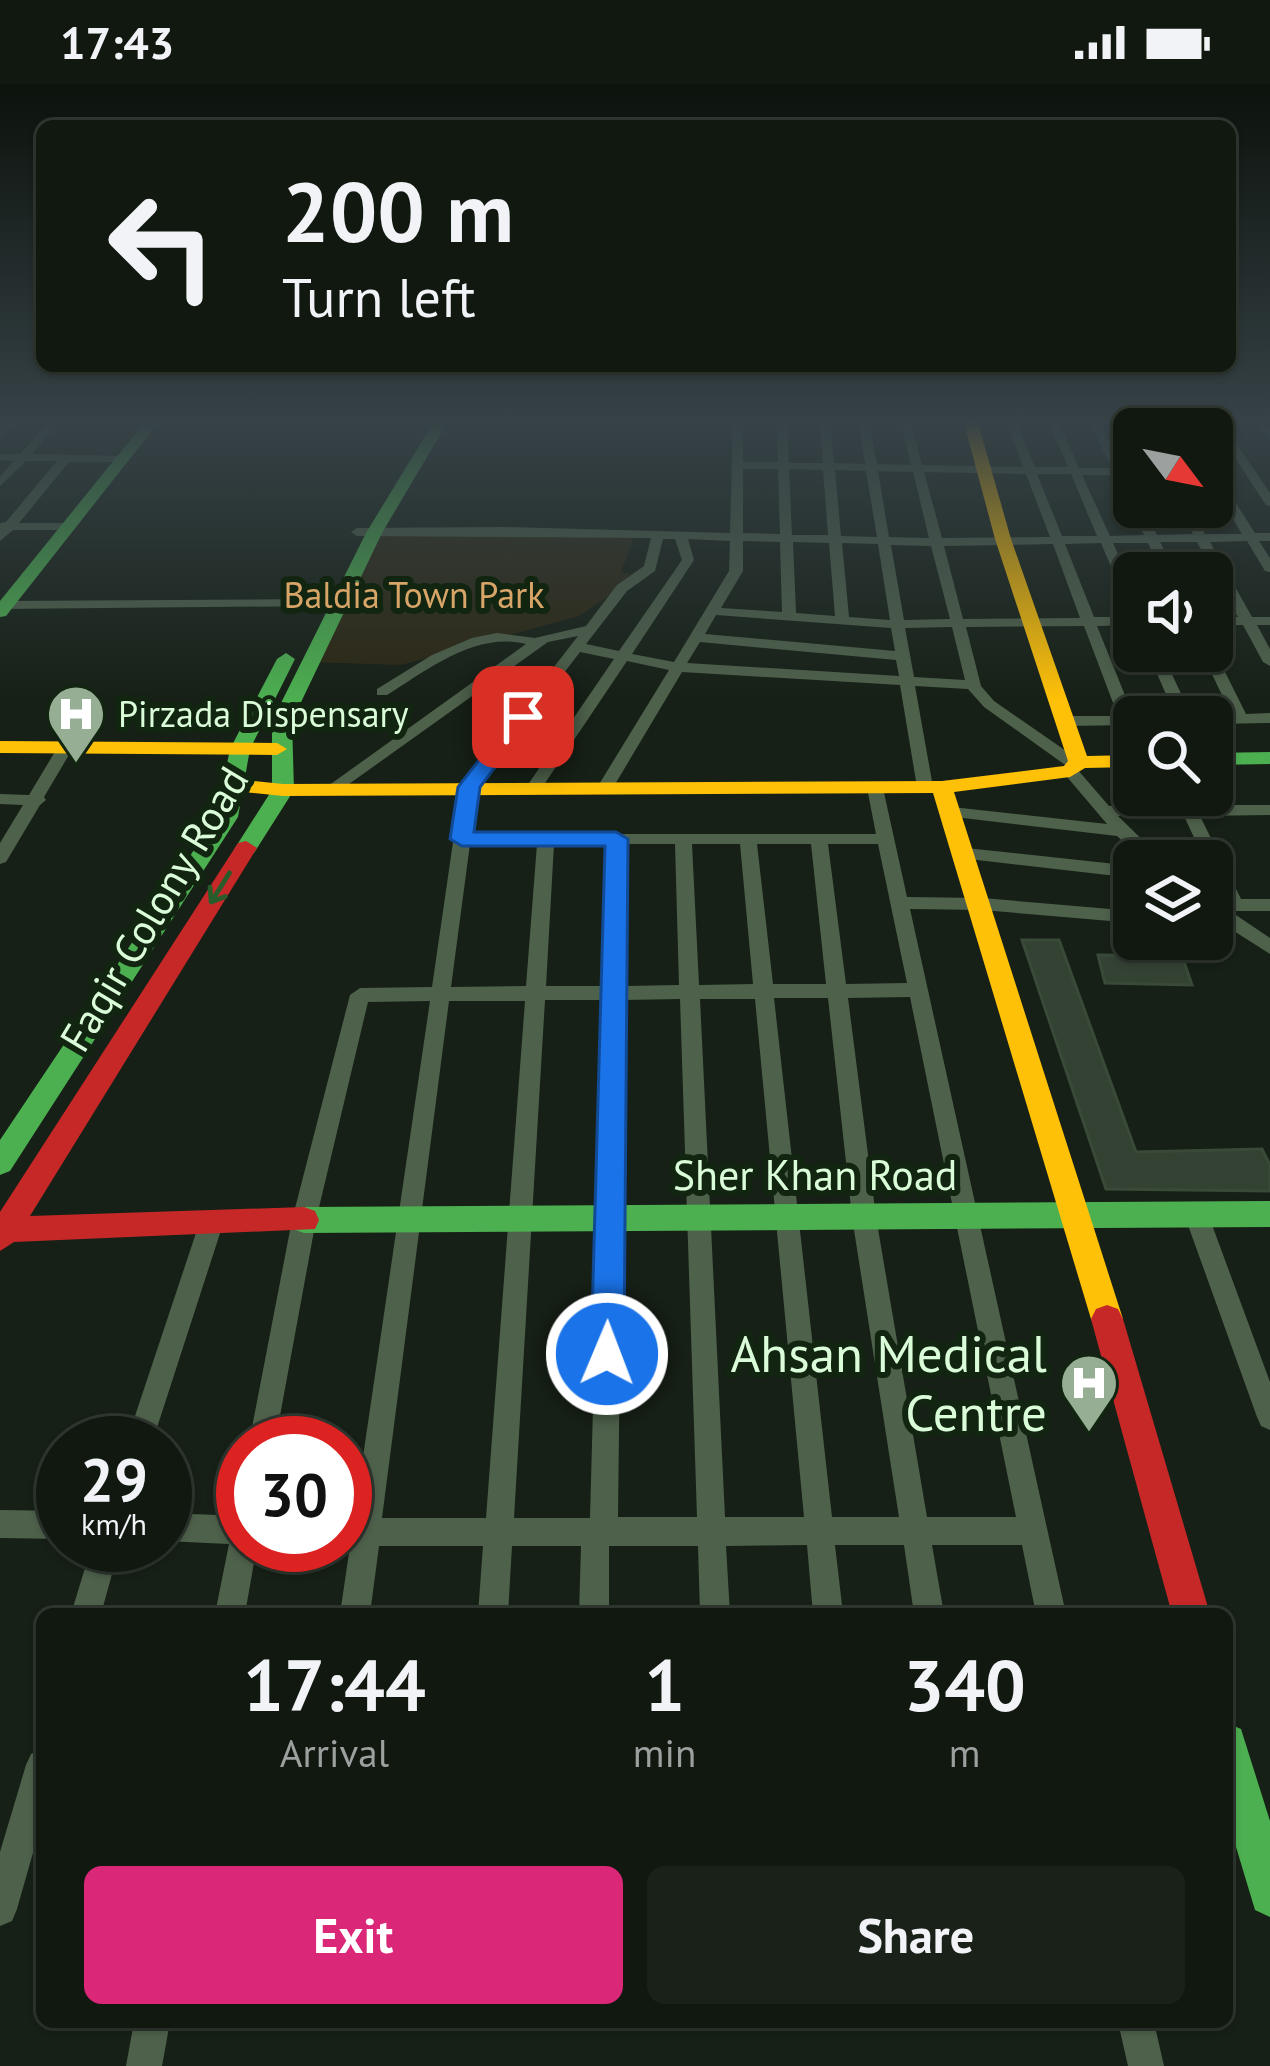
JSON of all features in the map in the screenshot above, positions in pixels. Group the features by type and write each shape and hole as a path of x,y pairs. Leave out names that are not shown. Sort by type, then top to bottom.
{"street":[{"path":"2,607 76,515"},
{"name":"Faqir Colony Road","path":"2,1232 283,790 286,770 277,749 282,721 374,515"},
{"name":"Faqir Colony Road","path":"0,1163 227,817 241,749 316,603 377,515"},
{"path":"606,786 736,571 736,515"},
{"path":"784,515 789,617"},
{"path":"833,515 842,621"},
{"path":"878,515 907,682 940,795 966,854 1078,1216 1189,1608"},
{"path":"929,515 973,685 989,704 1075,766 1105,811 1132,840"},
{"path":"997,515 1065,721 1075,766"},
{"path":"1048,515 1120,696"},
{"path":"1094,515 1113,558"},
{"path":"1238,515 1270,568"},
{"path":"3,529 68,526"},
{"path":"1147,528 1159,552"},
{"path":"1196,528 1270,662"},
{"path":"365,533 936,542 1270,537"},
{"path":"372,1438 409,1220 469,787 622,588 650,568 669,535"},
{"path":"536,786 688,560 669,535"},
{"path":"2,607 316,603"},
{"path":"712,611 894,624 1113,622"},
{"path":"1233,621 1270,621"},
{"path":"382,692 443,653 514,633 537,643"},
{"path":"336,786 537,643 583,638 623,656 678,667 973,685"},
{"path":"696,638 901,656"},
{"path":"1218,672 1241,719"},
{"path":"1233,719 1270,718"},
{"path":"1065,721 1113,720"},
{"path":"0,747 277,749"},
{"path":"0,859 65,748"},
{"path":"1233,759 1270,758"},
{"path":"940,795 1075,766 1113,763"},
{"path":"233,785 283,790 336,786 874,788 940,795 1122,831"},
{"path":"874,788 1050,1608"},
{"path":"0,799 38,800"},
{"path":"1233,807 1270,810"},
{"path":"1105,811 1113,810"},
{"path":"1192,816 1235,905 1270,905"},
{"path":"462,839 886,839"},
{"path":"494,1608 546,839"},
{"path":"594,1608 610,1218 616,839"},
{"path":"683,839 715,1608"},
{"path":"748,839 827,1608"},
{"path":"820,839 864,1217 928,1608"},
{"path":"966,854 1113,870"},
{"path":"900,903 982,904 1113,915"},
{"path":"1233,923 1270,946"},
{"path":"1233,927 1238,927"},
{"path":"267,1416 304,1220 360,994 919,990"},
{"path":"1196,1214 1270,1418"},
{"name":"Sher Khan Road","path":"2,1232 212,1221 1270,1214"},
{"path":"148,1416 212,1221"},
{"path":"0,1524 36,1525"},
{"path":"372,1532 1034,1532"},
{"path":"88,1608 98,1572"},
{"path":"231,1608 238,1572"},
{"path":"356,1572 356,1608"},
{"path":"1233,1764 1270,1895"},
{"path":"0,1909 36,1786"},
{"path":"144,2066 151,2028"},
{"path":"1137,2028 1146,2066"}],"green space":[{"name":"Baldia Town Park","path":"374,533 635,534 621,572 639,576 579,616 401,665 309,662"}],"building":[{"path":"1022,940 1059,940 1136,1152 1262,1149 1270,1165 1270,1191 1106,1189"},
{"path":"1098,955 1113,955 1113,960 1183,960 1192,985 1105,983"}],"traffic: fast":[{"path":"0,612 77,515"},
{"path":"246,848 283,790 282,721 385,515"},
{"path":"0,1163 227,817 240,749 286,659"},
{"path":"1233,759 1270,758"},
{"path":"304,1220 1270,1214"},
{"path":"1233,1764 1270,1895"}],"traffic: slow":[{"path":"997,515 1079,762"},
{"path":"0,747 277,749"},
{"path":"233,785 283,790 942,787 1070,771 1079,762 1113,761"},
{"path":"942,787 1107,1319"}],"traffic: jam":[{"path":"0,1238 246,848"},
{"path":"0,1230 304,1220"},
{"path":"1107,1319 1189,1608"}],"place":[{"name":"Pirzada Dispensary","path":"76,765"},
{"name":"Ahsan Medical Centre","path":"1089,1434"}],"route":[{"path":"523,717 469,787 462,839 616,839 607,1354"}]}
